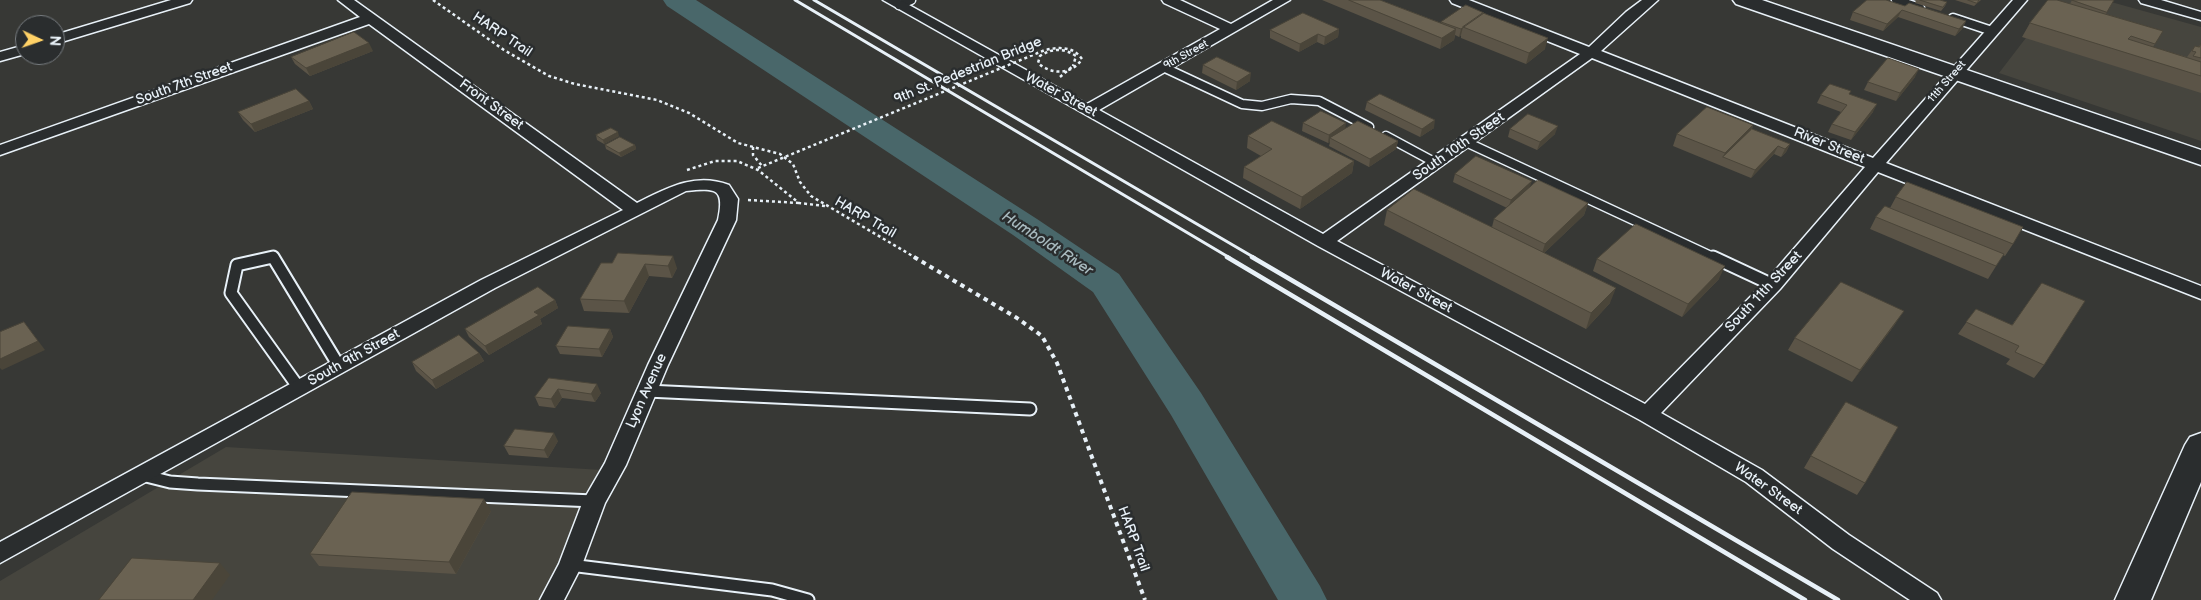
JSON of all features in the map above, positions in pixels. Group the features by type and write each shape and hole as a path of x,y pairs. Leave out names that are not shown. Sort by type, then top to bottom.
{"street":[{"path":"65,37 185,0"},
{"name":"Front Street","path":"345,0 635,210"},
{"path":"1169,0 1231,29"},
{"name":"9th Street","path":"1088,110 1283,0"},
{"name":"River Street","path":"1457,0 2201,293"},
{"name":"South 10th Street","path":"1324,242 1592,52 1631,15 1651,0"},
{"path":"1743,0 2201,158"},
{"name":"11th Street","path":"1877,165 1954,73 2020,0"},
{"path":"2146,0 2201,16"},
{"name":"Water Street","path":"900,2 1324,242 1647,415 1754,476 1841,542 1929,600"},
{"name":"South 7th Street","path":"0,150 369,18"},
{"path":"0,57 15,53"},
{"name":"South 11th Street","path":"1647,415 1773,285 1877,165"},
{"name":"South 9th Street","path":"0,553 488,284 635,210 682,187 704,184 723,192"},
{"name":"Lyon Avenue","path":"552,600 570,565 594,501 615,465 647,391 727,220 723,192"},
{"path":"2133,600 2201,445"}],"lane":[{"path":"1896,0 1931,11"},
{"path":"1949,17 1992,31"},
{"path":"1163,67 1242,104 1262,106 1291,99 1319,101 1436,163"},
{"path":"1466,142 1773,285"},
{"path":"299,388 231,293 237,265 273,257 339,366"},
{"path":"647,391 1030,409"},
{"path":"142,475 170,482 198,484 594,501"},
{"path":"570,565 772,590 808,600"}],"path":[{"name":"HARP Trail","path":"433,0 504,50 549,76 575,84 664,102 688,113 728,139 780,154 793,164 804,189 825,206 1017,318 1042,336 1057,363 1145,600"},
{"name":"9th St. Pedestrian Bridge","path":"758,168 1045,50 1054,48 1070,49 1080,54 1082,59 1080,64 1070,70 1055,71 1041,67 1038,63 1040,56 1047,52 1062,50 1076,56 1076,63 1073,66 1054,80"},
{"path":"753,147 752,153 755,159 763,166"},
{"path":"723,192 800,203"}],"shaded area":[{"path":"2055,0 2104,0 2201,27 2201,141 1999,73"},
{"path":"226,447 602,470 548,600 0,600 0,581"}],"building":[{"path":"1349,0 1380,0 1456,29 1442,38"},
{"path":"1867,0 1886,0 1905,6 1909,3 1966,21 1959,29 1902,10 1887,24 1853,12"},
{"path":"1920,0 1940,0 1947,2 1943,7"},
{"path":"1968,0 1979,0 1977,3"},
{"path":"2048,0 2057,0 2163,31 2155,44 2131,36 2128,39 2201,62 2201,76 2030,23"},
{"path":"2072,0 2114,0 2107,12"},
{"path":"1466,5 1484,13 1461,29 1441,22"},
{"path":"1303,13 1339,29 1325,37 1318,34 1300,44 1270,30"},
{"path":"1483,13 1548,38 1529,53 1463,27"},
{"path":"354,32 369,43 306,68 291,57"},
{"path":"2201,44 2201,58 2193,56 2196,52 2192,51 2195,46 2199,47"},
{"path":"1217,57 1251,73 1237,82 1203,65"},
{"path":"1888,58 1919,69 1900,93 1868,82"},
{"path":"1830,84 1851,91 1849,94 1877,104 1855,132 1832,124 1847,105 1821,95"},
{"path":"296,89 309,101 251,124 238,112"},
{"path":"1380,94 1435,120 1422,129 1367,102"},
{"path":"1707,107 1753,125 1725,153 1677,134"},
{"path":"1321,111 1346,123 1329,135 1303,123"},
{"path":"1528,114 1558,126 1540,142 1510,129"},
{"path":"1272,121 1354,161 1302,197 1244,167 1272,149 1248,136"},
{"path":"1358,121 1398,141 1370,159 1330,138"},
{"path":"611,128 618,132 603,140 596,135"},
{"path":"1752,129 1790,144 1785,149 1778,146 1755,170 1723,157"},
{"path":"620,137 635,145 619,153 605,145"},
{"path":"1476,156 1532,181 1511,200 1455,174"},
{"path":"1538,180 1588,203 1545,244 1494,219"},
{"path":"1907,182 2023,227 2013,244 1896,197"},
{"path":"1414,189 1616,288 1591,313 1387,210"},
{"path":"1885,206 2004,254 1996,266 1876,217"},
{"path":"1636,224 1725,266 1688,304 1597,259"},
{"path":"618,253 673,256 668,266 645,264 624,301 580,299 601,263 612,263"},
{"path":"1841,282 1904,311 1860,370 1795,338"},
{"path":"2042,283 2085,301 2044,365 2015,352 2019,346 1966,322 1976,309 2012,325"},
{"path":"538,287 555,300 534,312 539,315 485,346 465,329"},
{"path":"24,322 38,341 0,359 0,332"},
{"path":"568,326 610,329 599,349 556,346"},
{"path":"459,335 479,353 432,380 412,362"},
{"path":"549,378 597,384 591,394 558,389 551,399 535,397"},
{"path":"1846,402 1898,427 1865,483 1811,456"},
{"path":"515,429 554,433 544,450 504,446"},
{"path":"352,492 484,499 449,562 310,554"},
{"path":"132,558 220,563 193,600 99,600"}],"waterway":[{"name":"Humboldt River","path":"677,0 1025,227 1106,283 1186,404 1303,600"}],"railway":[{"path":"795,0 1230,258"},
{"path":"814,0 1255,258"},
{"path":"1227,257 1805,600"},
{"path":"1252,257 1838,600"}]}
